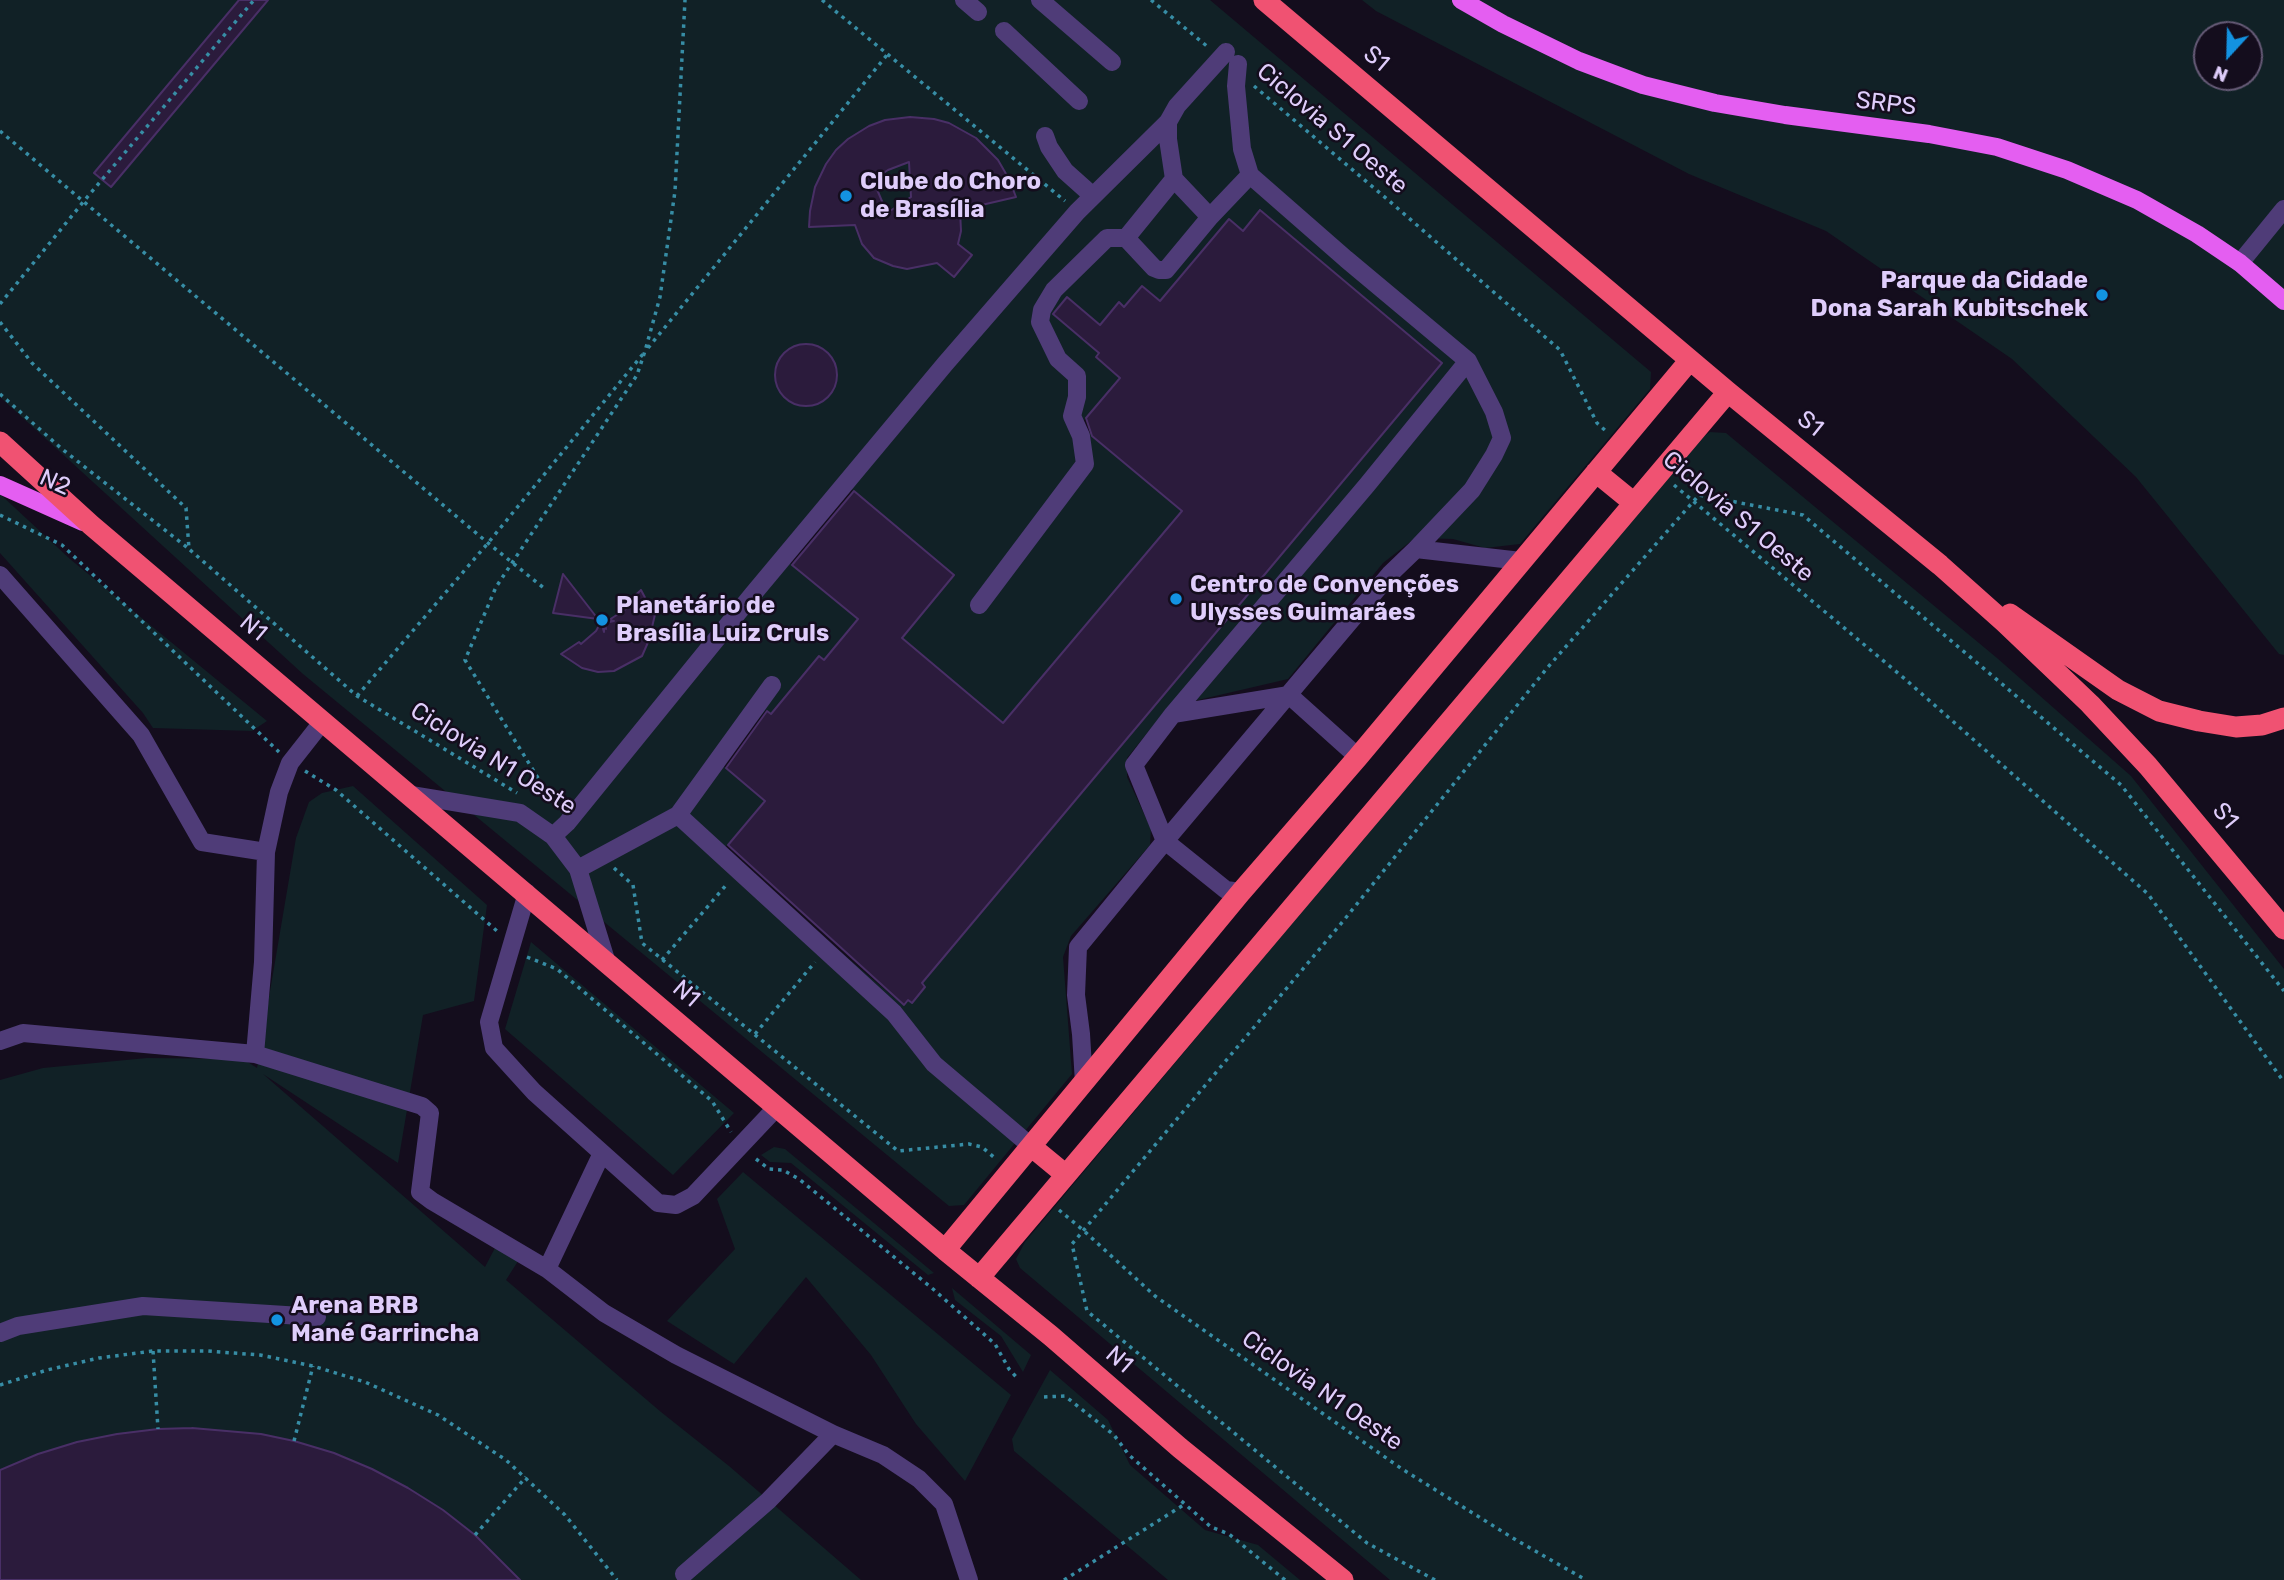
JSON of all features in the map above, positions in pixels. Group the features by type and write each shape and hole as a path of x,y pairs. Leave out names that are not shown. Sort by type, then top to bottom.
{"highway":[{"name":"S1","path":"1264,0 1728,392 1940,565 2090,704 2148,766 2284,929"},
{"path":"945,1250 1241,892 1358,757 1690,360"},
{"path":"979,1278 1728,392"},
{"name":"N1","path":"0,442 91,525 945,1250 1180,1448 1343,1580"},
{"path":"1596,472 1634,503"},
{"path":"1940,565 2118,690 2159,711 2236,727 2262,725 2284,718"},
{"path":"1032,1147 1066,1175"}],"main road":[{"name":"SRPS","path":"1461,0 1579,61 1643,85 1715,103 1773,113 1997,146 2067,170 2137,200 2197,233 2240,263 2284,301"},
{"name":"N2","path":"0,485 91,525"}],"lane":[{"path":"964,0 978,12"},
{"path":"1040,0 1112,62"},
{"path":"1004,30 1079,101"},
{"path":"553,836 567,823 770,573 945,364 1077,212 1168,122 1177,106 1231,62 1242,149 1250,175 1468,361 1494,412 1502,438 1472,489 1390,574 1078,947 1076,995 1084,1083"},
{"path":"1168,122 1174,179 1210,217"},
{"path":"1045,136 1065,171 1093,196"},
{"path":"1126,237 1154,268 1166,270 1210,217 1250,175"},
{"path":"979,605 1085,464 1081,436 1072,416 1077,397 1077,376 1058,359 1040,322 1042,310 1054,290 1107,238 1126,237 1174,179"},
{"path":"2240,263 2284,209"},
{"path":"1241,892 1226,890 1165,841 1134,765 1173,714 1468,361"},
{"path":"1416,549 1521,561"},
{"path":"0,575 141,735 202,842 267,852"},
{"path":"578,869 678,815 772,685"},
{"path":"1173,714 1289,695"},
{"path":"1289,695 1358,757"},
{"path":"256,1054 267,852 279,792 290,763 323,721"},
{"path":"411,795 520,813 553,836 578,869 606,960"},
{"path":"678,815 894,1013 934,1064 1032,1147"},
{"path":"527,893 489,1022 494,1048 534,1092 658,1203 676,1205 692,1196 777,1107"},
{"path":"0,1041 23,1033 256,1054 422,1106 430,1113 420,1192 547,1269 604,1313 676,1355 833,1434 883,1455 919,1479 944,1504 969,1580"},
{"path":"547,1269 602,1153"},
{"path":"0,1333 18,1326 143,1306 317,1317"},
{"path":"684,1573 768,1501 833,1434"}],"path":[{"path":"0,303 254,0"},
{"path":"567,823 465,660 496,587 637,375 645,351 660,297 675,191 685,0"},
{"path":"822,0 1077,212"},
{"name":"Ciclovia S1 Oeste","path":"1151,0 1231,62 1560,350 1597,423 1620,442"},
{"path":"357,696 488,544 887,55"},
{"path":"0,131 488,544 513,561 545,589"},
{"path":"0,322 32,362 186,508 189,549"},
{"name":"Ciclovia N1 Oeste","path":"0,394 62,449 189,549 357,696 520,795"},
{"name":"Ciclovia S1 Oeste","path":"1659,473 1905,679 2148,894 2284,1082"},
{"path":"1435,1580 1367,1543 1087,1311 1072,1244 1344,920 1548,667 1699,495 1803,515 2121,785 2284,991"},
{"path":"0,515 62,545 290,763"},
{"path":"600,856 633,885 642,943 898,1151 968,1144 982,1147 995,1158"},
{"path":"662,960 738,870"},
{"path":"755,1035 826,950"},
{"path":"756,1159 769,1169 783,1170 799,1179 933,1289 995,1343 1009,1369 1018,1379"},
{"name":"Ciclovia N1 Oeste","path":"1055,1207 1155,1296 1402,1469 1586,1580"},
{"path":"0,1385 47,1370 99,1358 153,1352 206,1351 260,1355 313,1366 365,1382 438,1415 506,1460 565,1514 617,1580"},
{"path":"153,1352 158,1429"},
{"path":"294,1441 313,1366"},
{"path":"1044,1397 1065,1396 1114,1435 1129,1455 1212,1527 1229,1534 1286,1580"},
{"path":"475,1535 526,1477"},
{"path":"1064,1580 1185,1504"}],"shaded area":[{"path":"0,0 1210,0 1651,372 1650,389 1520,544 1485,548 1453,539 1415,538 1383,563 1288,679 1168,707 1127,758 1127,777 1151,829 1150,845 1071,936 1063,957 1072,1074 964,1205 949,1206 303,674 0,397","holes":["1261,210 1442,363 922,983 925,987 912,1003 908,1000 903,1005 722,851 777,786 747,786 721,764 766,710 793,732 811,722 783,699 819,656 824,660 858,619 789,562 851,489 954,575 902,638 1003,723 1182,511 1080,425 1120,378 1096,358 1099,353 1053,313 1067,297 1100,325 1119,303 1124,307 1160,301 1228,220 1243,231"]},
{"name":"Parque da Cidade Dona Sarah Kubitschek","path":"1362,0 2284,0 2284,655 2279,654 2136,477 2012,359 1826,231 1689,174 1376,11"},
{"path":"1710,432 1726,433 1997,658 2131,776 2284,969 2284,1580 1390,1580 1020,1268 1016,1259 1025,1242 1696,441"},
{"path":"0,494 70,559 267,721 252,731 153,728 143,713 0,553"},
{"name":"Arena BRB Mané Garrincha","path":"353,786 487,905 474,1001 423,1015 398,1163 263,1074 485,1267 496,1246 520,1258 506,1280 861,1580 0,1580 0,1080 43,1068 147,1058 243,1059 257,1068 296,838 309,802 322,793"},
{"path":"531,942 734,1113 673,1175 505,1029"},
{"path":"774,1147 785,1149 934,1273 928,1275 791,1163 770,1162 761,1155"},
{"path":"743,1172 1011,1395 965,1481 916,1424 871,1355 806,1277 734,1364 667,1321 735,1249 717,1199"},
{"path":"952,1288 1031,1355 1023,1372 1001,1336 955,1300"},
{"path":"1050,1370 1108,1420 1130,1465 1205,1530 1258,1545 1300,1580 1168,1580 1014,1451 1012,1439"}],"building":[{"path":"239,0 268,0 111,187 94,173"},
{"name":"Clube do Choro de Brasília","path":"910,117 949,123 976,138 998,160 1009,179 1016,197 960,210 961,231 958,244 972,255 954,277 937,263 907,269 874,258 862,244 855,225 809,227 815,187 826,164 848,139 885,120","holes":["909,162 911,197 887,213 873,180 888,170"]},
{"name":"Centro de Convenções Ulysses Guimarães","path":"1260,210 1442,363 922,983 925,987 912,1003 908,1000 904,1005 728,845 765,801 726,768 767,711 771,714 819,656 824,660 858,619 792,565 854,491 954,575 902,638 1003,723 1182,511 1092,436 1086,418 1120,378 1096,357 1099,353 1053,314 1067,297 1100,325 1119,302 1124,307 1142,286 1160,301 1229,219 1243,231"},
{"path":"800,344 812,344 828,353 835,363 835,387 828,397 812,406 800,406 789,401 780,392 775,381 775,369 780,358 789,349"},
{"path":"563,574 598,619 553,613"},
{"path":"641,590 650,607 657,606 649,640 642,656 614,671 598,672 582,668 561,654 579,642 581,644 596,631 601,622 604,632 605,623 614,621 609,620 629,607 627,603"},
{"path":"192,1428 261,1434 294,1441 334,1453 372,1469 443,1510 475,1535 520,1580 0,1580 0,1470 77,1442 158,1429"}],"place":[{"name":"Clube do Choro de Brasília","path":"846,196"},
{"name":"Parque da Cidade Dona Sarah Kubitschek","path":"2102,295"},
{"name":"Centro de Convenções Ulysses Guimarães","path":"1176,599"},
{"name":"Planetário de Brasília Luiz Cruls","path":"602,620"},
{"name":"Arena BRB Mané Garrincha","path":"277,1320"}]}
